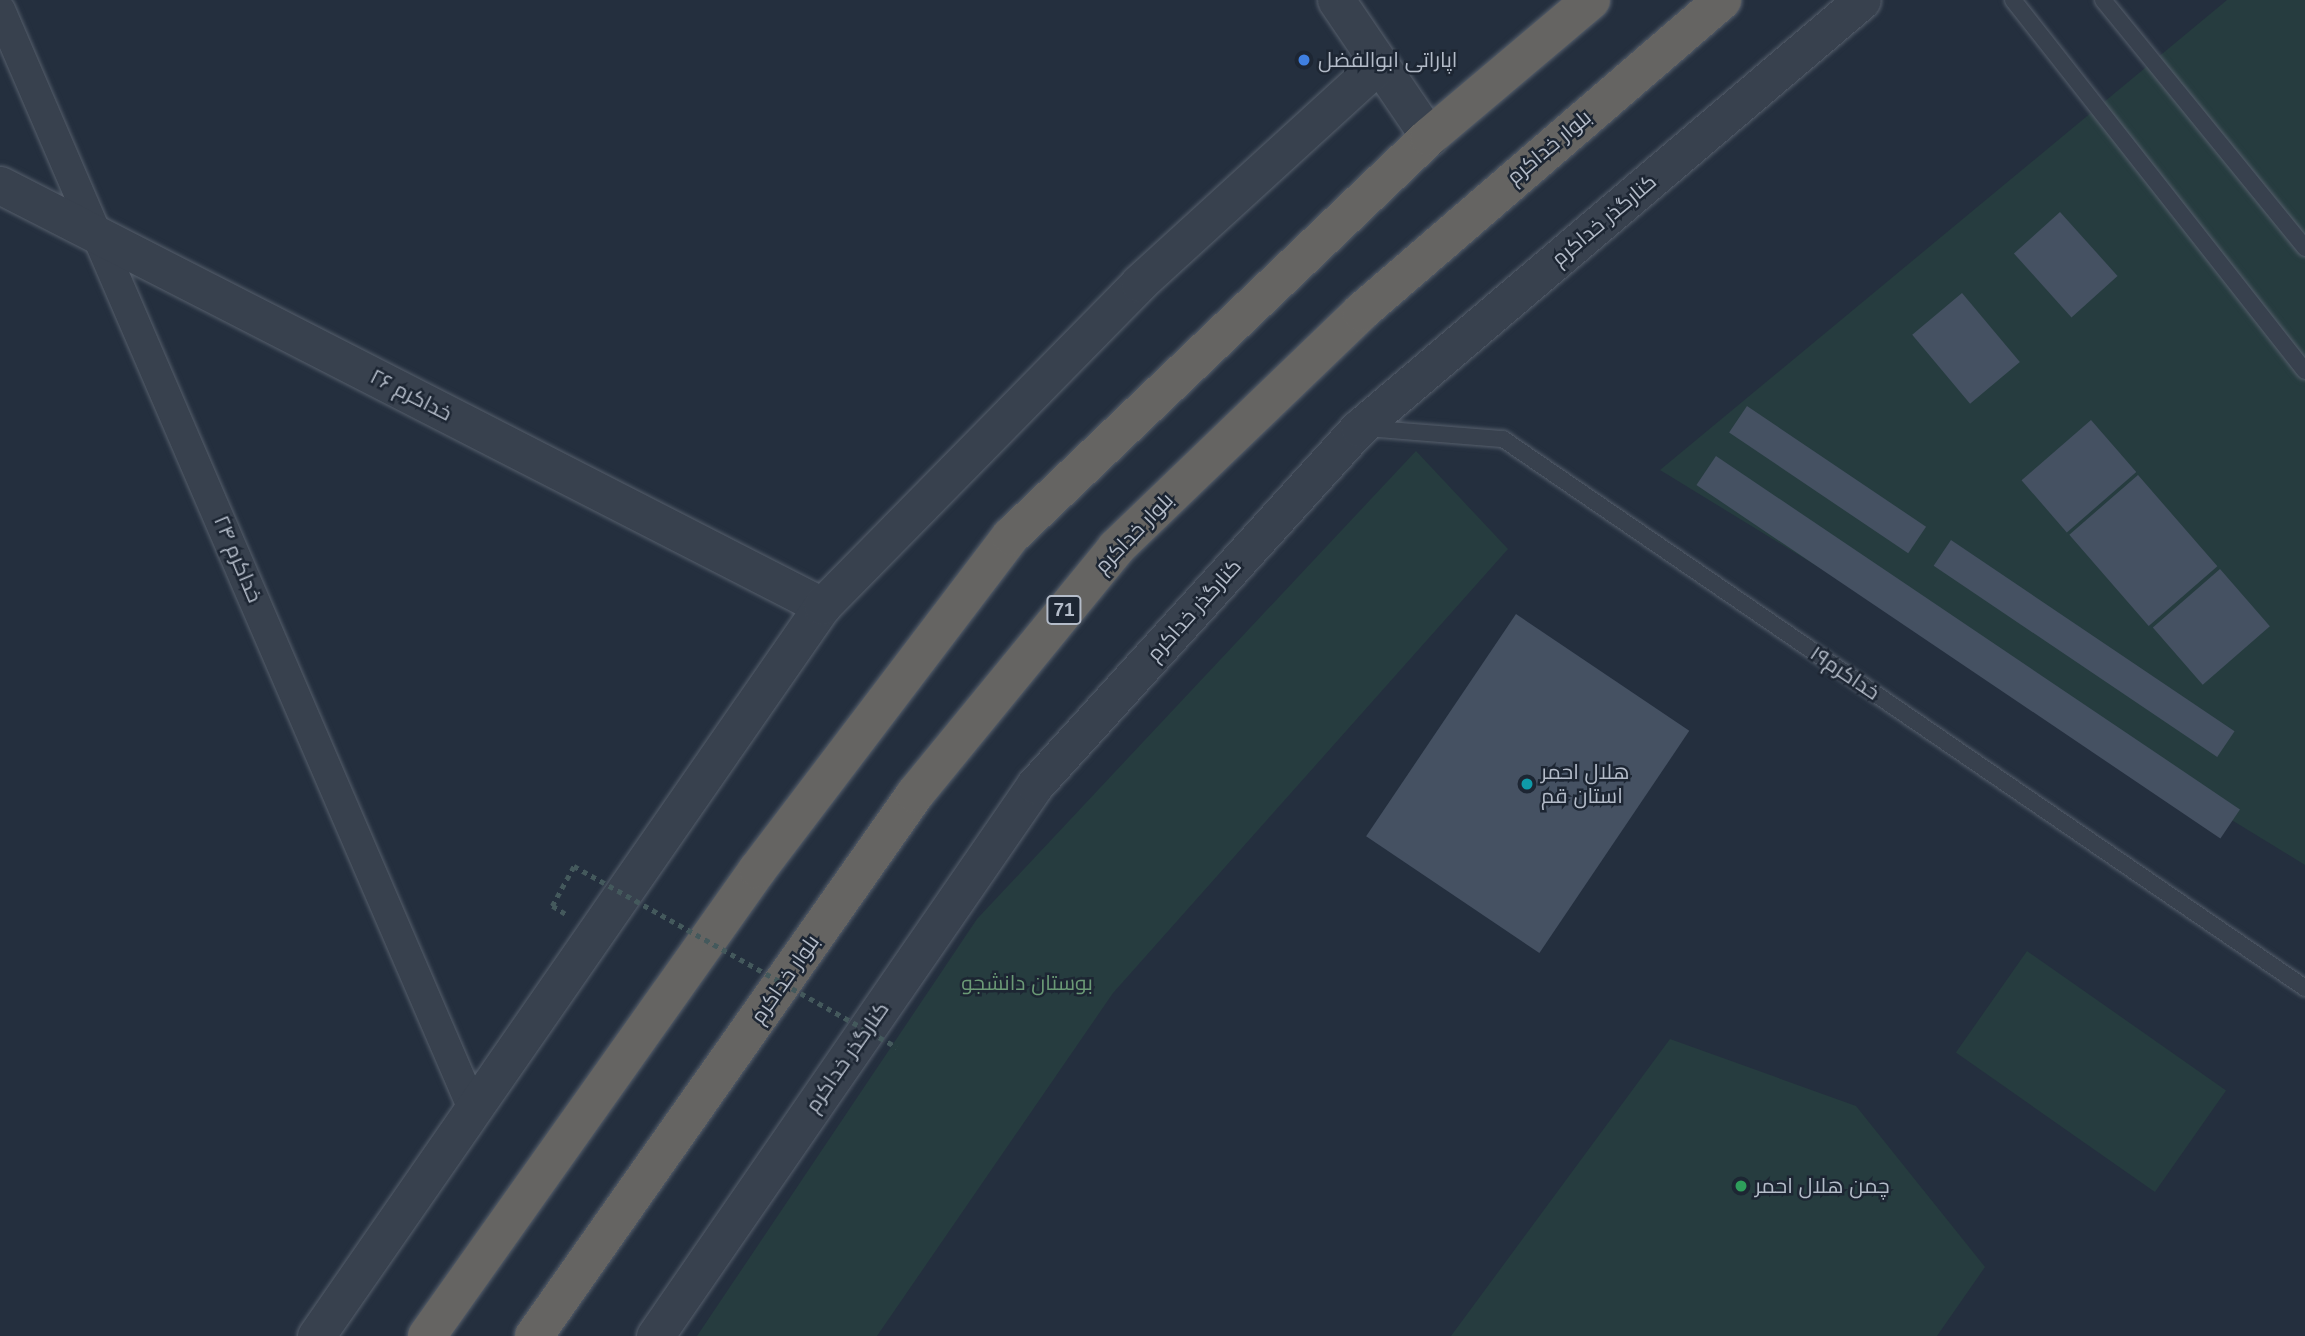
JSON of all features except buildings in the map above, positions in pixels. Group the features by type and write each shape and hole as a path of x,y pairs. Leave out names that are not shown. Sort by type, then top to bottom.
{"highway":[{"path":"427,1336 758,869 1011,536 1429,137 1591,0"},
{"name":"بلوار خداکرم","path":"534,1336 915,794 1116,548 1361,312 1722,0"}],"street":[{"path":"1336,0 1429,137"},
{"name":"کنارگذر خداکرم","path":"655,1336 1035,785 1359,428 1862,0"},
{"name":"۲۴ خداکرم","path":"0,10 473,1109"},
{"path":"316,1336 822,606 1139,283 1379,64"},
{"name":"۲۶ خداکرم","path":"0,185 822,606"}],"lane":[{"path":"2013,0 2305,371"},
{"path":"2103,0 2305,248"},
{"name":"۱۹خداکرم","path":"1359,428 1503,439 2305,988"}],"path":[{"path":"552,906 574,866 897,1046"}],"green space":[{"path":"2227,0 2305,0 2305,865 1660,470"},
{"name":"بوستان دانشجو","path":"1416,451 1508,549 1113,993 877,1336 697,1336 977,919"},
{"path":"2027,951 2226,1090 2155,1192 1956,1053"},
{"name":"چمن هلال احمر","path":"1670,1039 1856,1106 1985,1267 1937,1336 1451,1336"}],"place":[{"name":"اپاراتی ابوالفضل","path":"1304,60"},
{"name":"هلال احمر استان قم","path":"1527,784"},
{"name":"چمن هلال احمر","path":"1741,1186"}]}
